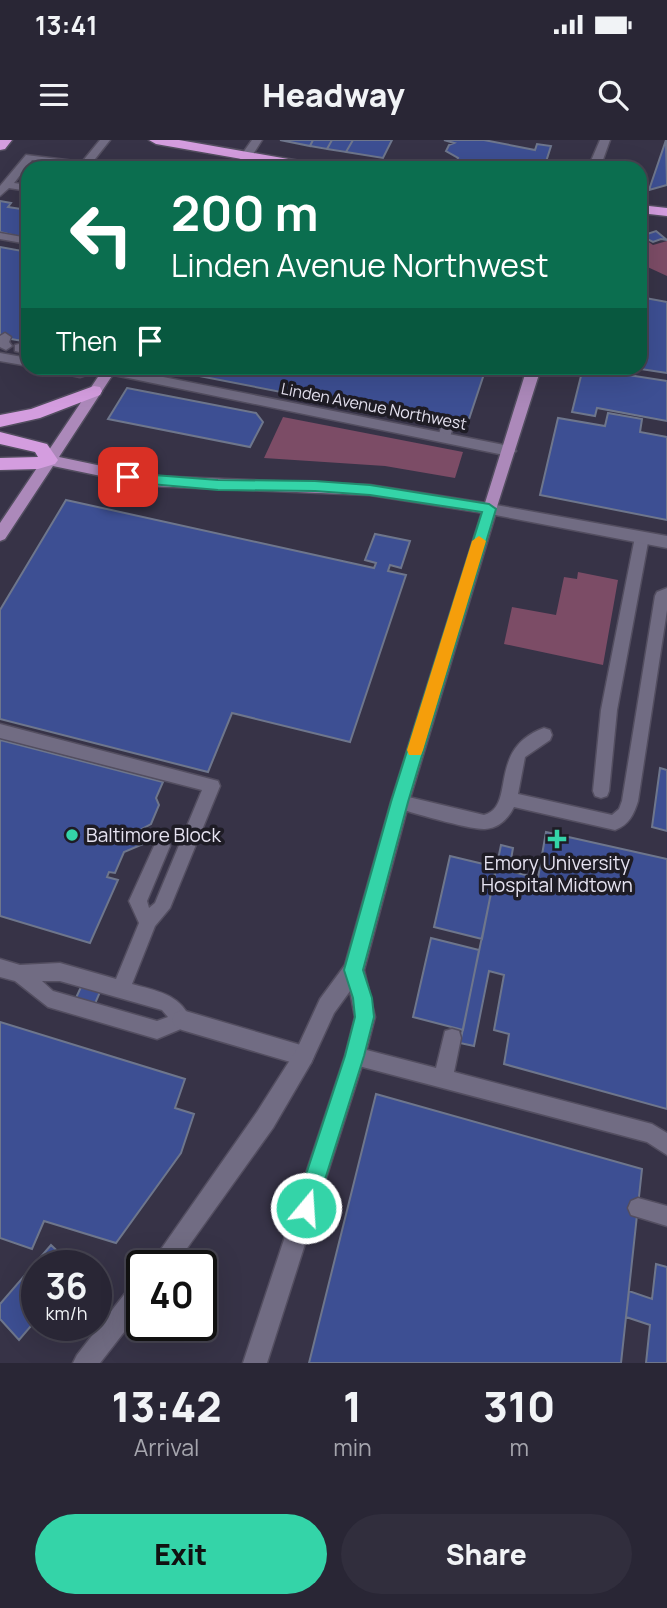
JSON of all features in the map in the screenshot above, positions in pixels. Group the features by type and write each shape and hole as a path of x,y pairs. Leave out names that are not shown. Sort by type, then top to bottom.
{"highway":[{"path":"0,146 5,140"},
{"path":"156,140 196,144 240,161"},
{"path":"647,210 667,212"},
{"path":"0,421 34,414 94,391"},
{"path":"0,438 41,448 49,460 28,464 0,464"}],"main road":[{"path":"0,535 105,375"},
{"path":"49,460 149,481 370,490 489,509 532,375"}],"street":[{"path":"244,161 257,140"},
{"path":"597,161 605,140"},
{"name":"Linden Avenue Northwest","path":"142,375 446,431 509,451"},
{"path":"172,1250 265,1120 304,1056 327,1006 354,970 400,802 489,509 667,542"},
{"path":"255,1363 355,1056 365,1017 354,970"},
{"path":"182,1020 304,1056"},
{"path":"85,1363 126,1310"}],"lane":[{"path":"91,161 105,140"},
{"path":"27,161 30,157 44,161"},
{"path":"4,189 21,168"},
{"path":"0,236 21,240"},
{"path":"601,791 609,710 642,537"},
{"path":"508,799 615,823 626,813 662,596 667,593"},
{"path":"0,730 212,786 161,908 148,921 121,989"},
{"path":"400,802 484,822 496,821 505,811 519,754 530,742 544,735"},
{"path":"148,921 141,912 138,901 162,846"},
{"path":"0,968 20,974 60,972 121,989 168,1003 182,1020 157,1030 48,998 20,974"},
{"path":"443,1079 452,1038"},
{"path":"355,1056 652,1134 667,1145"},
{"path":"638,1208 667,1216"}],"shaded area":[{"path":"647,241 653,245 667,241 667,276 647,267"},
{"path":"283,417 463,452 455,478 385,466 264,458"},
{"path":"578,572 618,580 603,665 504,644 512,607 556,615 564,577 577,579"}],"building":[{"path":"280,140 313,140 310,146"},
{"path":"313,140 332,140 327,149 310,146"},
{"path":"332,140 353,140 346,152 327,149"},
{"path":"353,140 392,140 383,158 346,152"},
{"path":"444,140 484,140 535,150 537,144 551,146 546,161 456,161 458,158 446,151 449,145 454,143"},
{"path":"666,140 667,185 649,190 652,181"},
{"path":"0,201 11,203 8,207 21,209 21,237 0,232"},
{"path":"656,231 667,240 653,242 647,239 647,234"},
{"path":"0,247 21,251 21,341 0,337"},
{"path":"647,298 667,302 667,373 647,370"},
{"path":"194,375 484,375 466,428"},
{"path":"581,375 628,375 667,381 667,421 597,408 595,416 572,412"},
{"path":"127,388 256,413 263,422 250,447 108,419"},
{"path":"608,413 642,419 640,432 667,437 667,520 540,495 558,418 605,426"},
{"path":"66,500 374,568 376,563 365,560 375,534 410,541 401,568 390,565 388,571 406,575 350,742 232,713 208,772 0,719 0,610"},
{"name":"Baltimore Block","path":"0,740 163,782 156,798 159,805 151,824 142,829 148,842 124,852 115,873 109,872 107,877 118,880 90,943 0,916"},
{"path":"660,768 667,770 667,831 652,827"},
{"name":"Emory University Hospital Midtown","path":"546,832 667,859 667,1109 504,1064 509,1034 494,1030 504,975 489,971 474,1046 460,1043 501,845 513,848 509,871 538,878"},
{"path":"450,856 496,867 482,939 434,927"},
{"path":"431,938 479,950 463,1030 413,1017"},
{"path":"81,987 100,992 94,1006 75,1000"},
{"path":"0,1022 185,1079 175,1108 194,1114 181,1153 116,1243 44,1221 32,1249 0,1238"},
{"path":"376,1094 642,1169 621,1363 309,1363"},
{"path":"656,1264 667,1267 667,1363 646,1363 650,1325 626,1317 629,1291 652,1299"},
{"path":"21,1280 19,1340 0,1319 0,1304"}],"slow traffic":[{"path":"415,750 479,541"}],"place":[{"name":"Baltimore Block","path":"72,835"},
{"name":"Emory University Hospital Midtown","path":"557,839"}],"route":[{"path":"128,477 149,481 218,485 315,486 370,490 489,509 400,802 354,970 365,1017 306,1208"}]}
